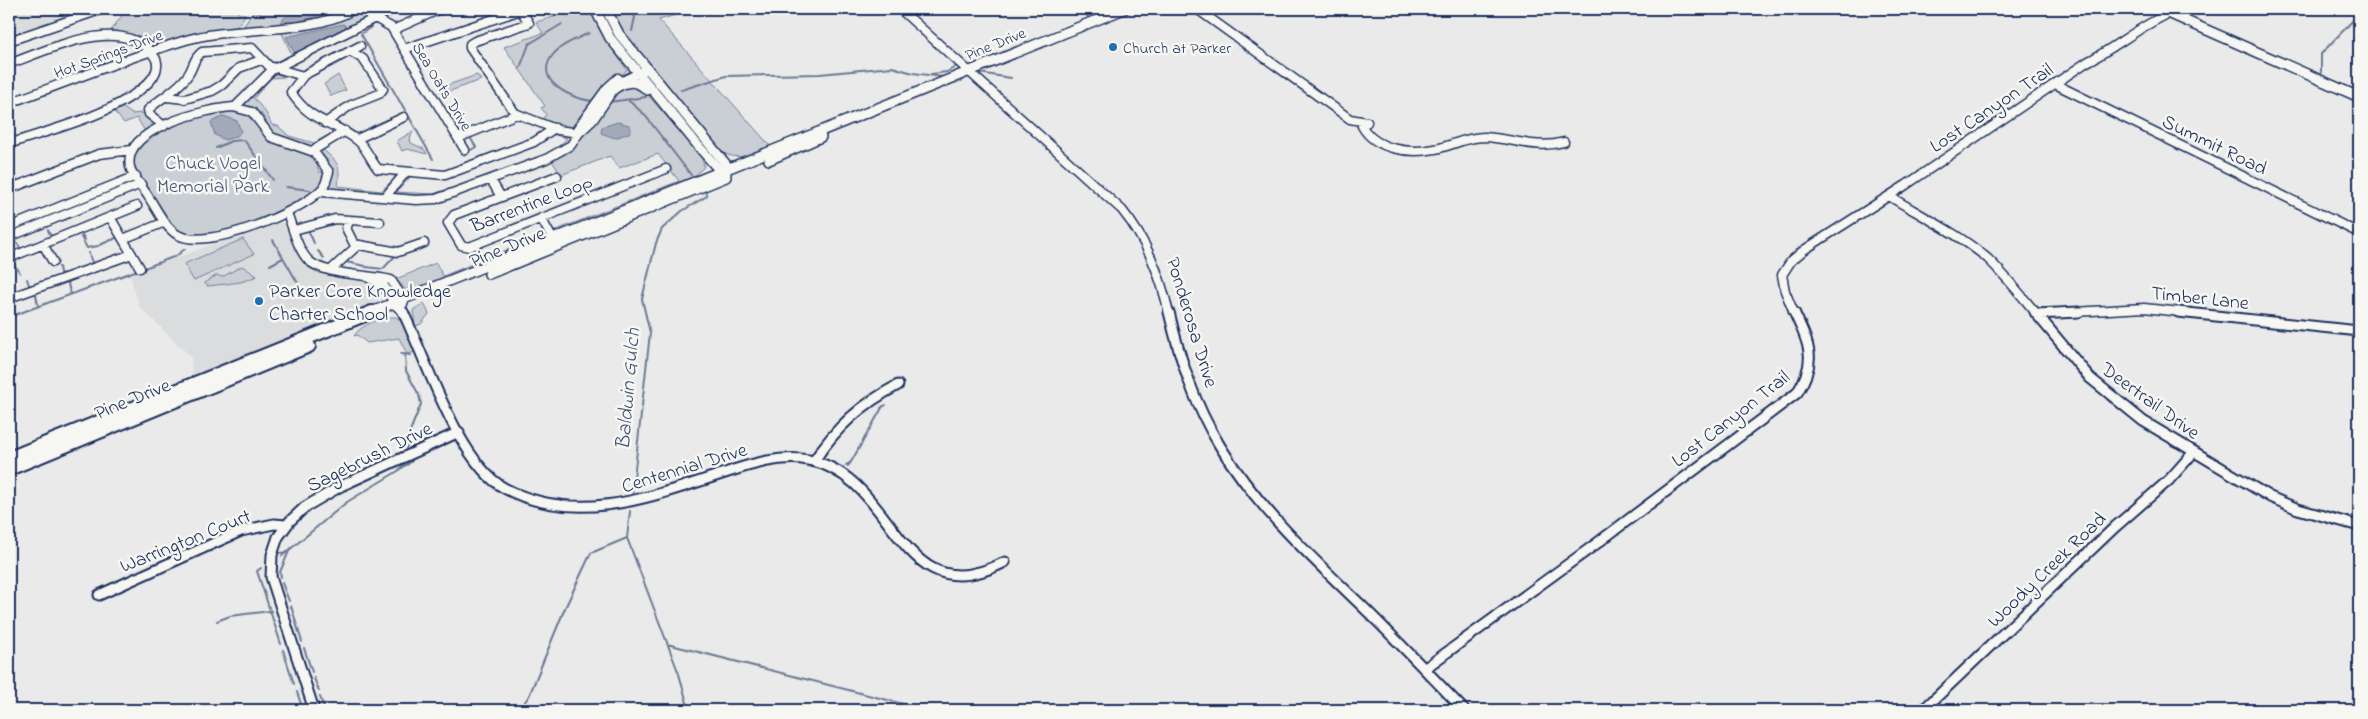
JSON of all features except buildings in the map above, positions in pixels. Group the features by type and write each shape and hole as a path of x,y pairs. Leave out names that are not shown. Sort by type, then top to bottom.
{"main road":[{"path":"595,9 604,30 641,71 677,104 718,154 726,171"},
{"path":"606,9 616,30 660,100 700,148 726,171"},
{"name":"Pine Drive","path":"9,458 400,304 726,171 781,145 1124,9"},
{"path":"2159,9 2359,97"},
{"path":"614,89 626,83 637,82 653,99 660,100"},
{"name":"Pine Drive","path":"9,469 552,238 650,198 816,140 906,97"},
{"path":"718,154 743,158 781,145"},
{"path":"650,198 701,174 708,162 700,148"}],"street":[{"path":"9,41 103,9"},
{"name":"Hot Springs Drive","path":"336,16 345,9"},
{"name":"Hot Springs Drive","path":"9,103 151,52 209,34 286,28 349,13 354,9"},
{"path":"235,107 262,78 275,68 393,9"},
{"path":"393,30 440,9"},
{"path":"404,48 520,9 529,22 528,24 475,41 470,46 517,114 555,128 579,133"},
{"name":"Ponderosa Drive","path":"900,9 1122,210 1135,226 1149,247 1158,269 1190,386 1224,453 1273,518 1464,710"},
{"path":"1197,9 1350,118 1367,122 1362,126 1363,130 1373,140 1384,145 1420,151 1484,137 1547,146 1564,142"},
{"name":"Lost Canyon Trail","path":"1424,669 1796,393 1809,377 1811,361 1808,346 1784,290 1782,275 1791,261 1804,250 1889,196 2143,27 2170,13"},
{"name":"Sea Oats Drive","path":"375,18 389,25 393,30 465,150"},
{"path":"9,64 73,42 107,36 136,39 145,44 157,62 156,72 150,81 134,94 108,108 9,144"},
{"path":"360,46 302,76 291,93 303,111 314,120 345,131 357,139 364,146 377,169 445,175 536,141 555,128"},
{"path":"164,126 148,112 187,78 196,56 202,52 251,48 256,50 261,60 275,68 302,76"},
{"path":"325,123 350,105 383,90 363,59 350,52"},
{"path":"166,97 185,99 209,92 221,86 239,68 261,60"},
{"path":"322,192 434,200 491,180 561,152 579,133 584,131 619,82 641,71"},
{"path":"579,133 577,129 615,80 641,71"},
{"name":"Summit Road","path":"2057,85 2359,233"},
{"path":"235,107 255,112 266,132 275,139 312,151 322,160 328,172 328,182 322,192 308,203 287,213 226,235 202,239 178,236 165,222 128,163 132,150 144,137 164,126 208,110 235,107"},
{"path":"458,138 517,114"},
{"path":"357,139 404,117"},
{"path":"312,151 345,131"},
{"path":"9,188 96,155 132,150"},
{"name":"Barrentine Loop","path":"557,176 449,219 448,223 460,245 471,246 666,169"},
{"path":"385,197 406,172"},
{"path":"9,227 136,176"},
{"path":"491,180 501,197"},
{"path":"9,237 140,184"},
{"name":"Deertrail Drive","path":"1889,196 1976,249 2005,276 2090,378 2143,421 2254,489 2284,504 2359,526"},
{"path":"9,258 137,206"},
{"name":"Centennial Drive","path":"287,213 309,261 316,265 365,276 385,288 400,304 459,432 479,467 498,484 532,500 575,507 609,506 653,498 761,462 785,459 814,461 840,470 859,484 914,557 934,572 952,576 971,576 1005,562"},
{"path":"110,217 140,268"},
{"path":"541,218 552,238"},
{"path":"295,233 333,219 380,222"},
{"path":"350,220 346,230 353,243 358,245 399,252 424,243"},
{"path":"123,239 165,222"},
{"path":"43,244 53,262"},
{"path":"332,269 358,245"},
{"path":"9,298 132,254"},
{"name":"Timber Lane","path":"2036,314 2144,308 2359,331"},
{"path":"814,461 833,432 846,418 867,402 898,385"},
{"name":"Sagebrush Drive","path":"314,710 271,577 272,555 286,525 306,507 330,491 459,432"},
{"name":"Woody Creek Road","path":"1923,710 2115,527 2169,480 2193,452"},
{"name":"Warrington Court","path":"99,595 241,531 274,524 286,525"}],"shaded area":[{"path":"9,9 93,9 9,38"},
{"name":"Parker Core Knowledge Charter School","path":"281,219 305,266 321,272 360,280 378,289 383,296 382,302 189,380 192,375 191,357 139,306 130,275"}],"green space":[{"path":"127,9 238,9 239,14 246,14 236,28 154,46 140,36 109,33"},
{"path":"266,9 341,9 321,17 294,24 266,28 243,27 252,14 260,13"},
{"path":"358,9 389,9 278,63 272,63 292,55 281,31"},
{"path":"552,9 591,9 599,29 627,70 594,97 576,126 570,129 543,119 546,114 541,108 545,106 504,47 543,33 536,22 557,16"},
{"path":"609,9 679,9 682,13 659,20 771,147 740,157 727,155 721,151 621,31"},
{"path":"275,73 284,77 271,78 254,98 266,113 272,125 278,126 289,136 314,143 337,130 336,133 313,146 279,138 273,133 261,113 242,105 270,75"},
{"path":"338,75 346,90 331,96 324,84"},
{"path":"477,75 481,80 442,94 439,88"},
{"path":"640,86 702,157 704,167 692,178 559,232 554,231 679,181 658,154 619,168 610,156 561,175 552,161 567,151 583,136 618,88"},
{"path":"119,105 132,114 142,113 156,126 146,133 137,118 124,123 112,109"},
{"name":"Chuck Vogel Memorial Park","path":"242,110 255,119 261,132 270,140 311,154 320,163 317,165 319,172 324,172 324,180 314,195 273,215 229,231 194,236 179,232 135,167 133,156 142,144 154,134 181,121 212,113"},
{"path":"413,131 410,139 411,143 424,149 427,154 407,149 402,151 397,141"},
{"path":"557,132 571,135 570,141 560,150 442,196 425,198 393,193 404,179 411,176 397,192 433,194 452,190 554,151 567,138 551,134"},
{"path":"345,136 322,149 337,164 339,173 338,186 381,191 394,179 395,174 397,178 385,191 380,194 328,189 332,172 327,160 319,150 337,138"},
{"path":"132,179 135,184 9,235 9,228"},
{"path":"543,235 543,238 421,288 406,290 396,279 436,263 443,276"},
{"path":"243,239 254,254 194,281 184,264"},
{"path":"242,266 257,276 241,282 208,286 204,283 217,275 222,277"},
{"path":"424,303 429,314 421,324 415,326 413,310"},
{"path":"396,317 402,322 416,352 407,354 399,338 367,343 357,335 354,336 361,328 372,322"}],"water":[{"path":"294,9 326,9 327,11 324,14 297,22 280,22"},
{"path":"343,24 347,27 345,29 298,52 294,52 286,37"},
{"path":"224,116 237,121 241,131 237,136 225,140 215,135 211,122"},
{"path":"618,122 629,125 631,129 629,133 615,138 601,133 602,127"}],"waterway":[{"path":"1082,9 1088,17"},
{"name":"Baldwin Gulch","path":"624,14 631,10"},
{"path":"631,10 635,17 632,31"},
{"path":"2321,77 2321,54 2359,14"},
{"path":"520,68 529,44 562,24"},
{"path":"371,27 361,34 400,102"},
{"name":"Baldwin Gulch","path":"589,33 560,48 552,56 548,65 548,74 558,88 576,97 594,101"},
{"path":"931,74 947,72 957,66"},
{"path":"681,90 726,76 820,74 892,67 913,73 943,77"},
{"path":"979,73 1011,78"},
{"path":"956,80 962,81 967,77"},
{"name":"Baldwin Gulch","path":"609,102 646,97"},
{"name":"Baldwin Gulch","path":"629,101 644,114 691,175"},
{"path":"401,103 433,159"},
{"path":"469,151 476,147 471,139"},
{"path":"216,148 231,141 244,140 273,180"},
{"path":"465,142 469,148"},
{"path":"286,187 310,190"},
{"name":"Baldwin Gulch","path":"632,496 650,333 642,299 656,243 662,229 682,211 707,196 705,191"},
{"path":"48,230 50,235 55,236"},
{"path":"85,240 81,233 87,230"},
{"path":"309,232 314,243"},
{"path":"81,237 87,248 98,246"},
{"path":"112,240 116,238"},
{"path":"100,245 111,240"},
{"path":"273,240 303,292"},
{"path":"17,243 20,248 27,248"},
{"path":"142,269 176,256 185,249"},
{"path":"318,251 324,258"},
{"path":"89,253 92,263 98,263"},
{"path":"366,267 383,269 395,256"},
{"path":"350,257 346,262 365,266"},
{"path":"16,268 13,261 17,258"},
{"path":"270,265 283,258"},
{"path":"59,267 60,273 65,274"},
{"path":"17,268 20,273"},
{"path":"9,317 138,270"},
{"path":"27,279 29,285 35,286"},
{"path":"70,293 68,283 71,279"},
{"path":"38,291 36,295 38,305"},
{"path":"401,354 405,354"},
{"path":"404,446 421,404 419,395 406,371 405,354"},
{"path":"405,354 411,355"},
{"path":"882,407 886,405"},
{"path":"851,462 882,407"},
{"path":"404,446 410,446"},
{"path":"407,465 412,461"},
{"path":"846,465 851,462"},
{"path":"848,466 851,462"},
{"path":"402,468 408,463"},
{"path":"287,552 347,502 398,471 404,464"},
{"name":"Baldwin Gulch","path":"627,538 630,511"},
{"path":"519,710 529,696 565,608 591,553 627,538"},
{"name":"Baldwin Gulch","path":"627,538 668,644"},
{"path":"281,577 280,572 289,551"},
{"path":"281,553 287,552"},
{"path":"282,556 287,552"},
{"path":"261,568 257,571 270,611"},
{"path":"282,583 289,601"},
{"path":"291,606 302,642"},
{"path":"217,621 230,616 270,611"},
{"path":"270,611 281,644"},
{"path":"668,644 927,710"},
{"name":"Baldwin Gulch","path":"668,644 679,674 689,710"},
{"path":"304,648 312,672"},
{"path":"283,650 294,684"},
{"path":"314,678 319,691"},
{"path":"297,692 303,710"},
{"path":"320,697 325,710"}],"place":[{"name":"Church at Parker","path":"1113,47"},
{"name":"Parker Core Knowledge Charter School","path":"259,301"}]}
